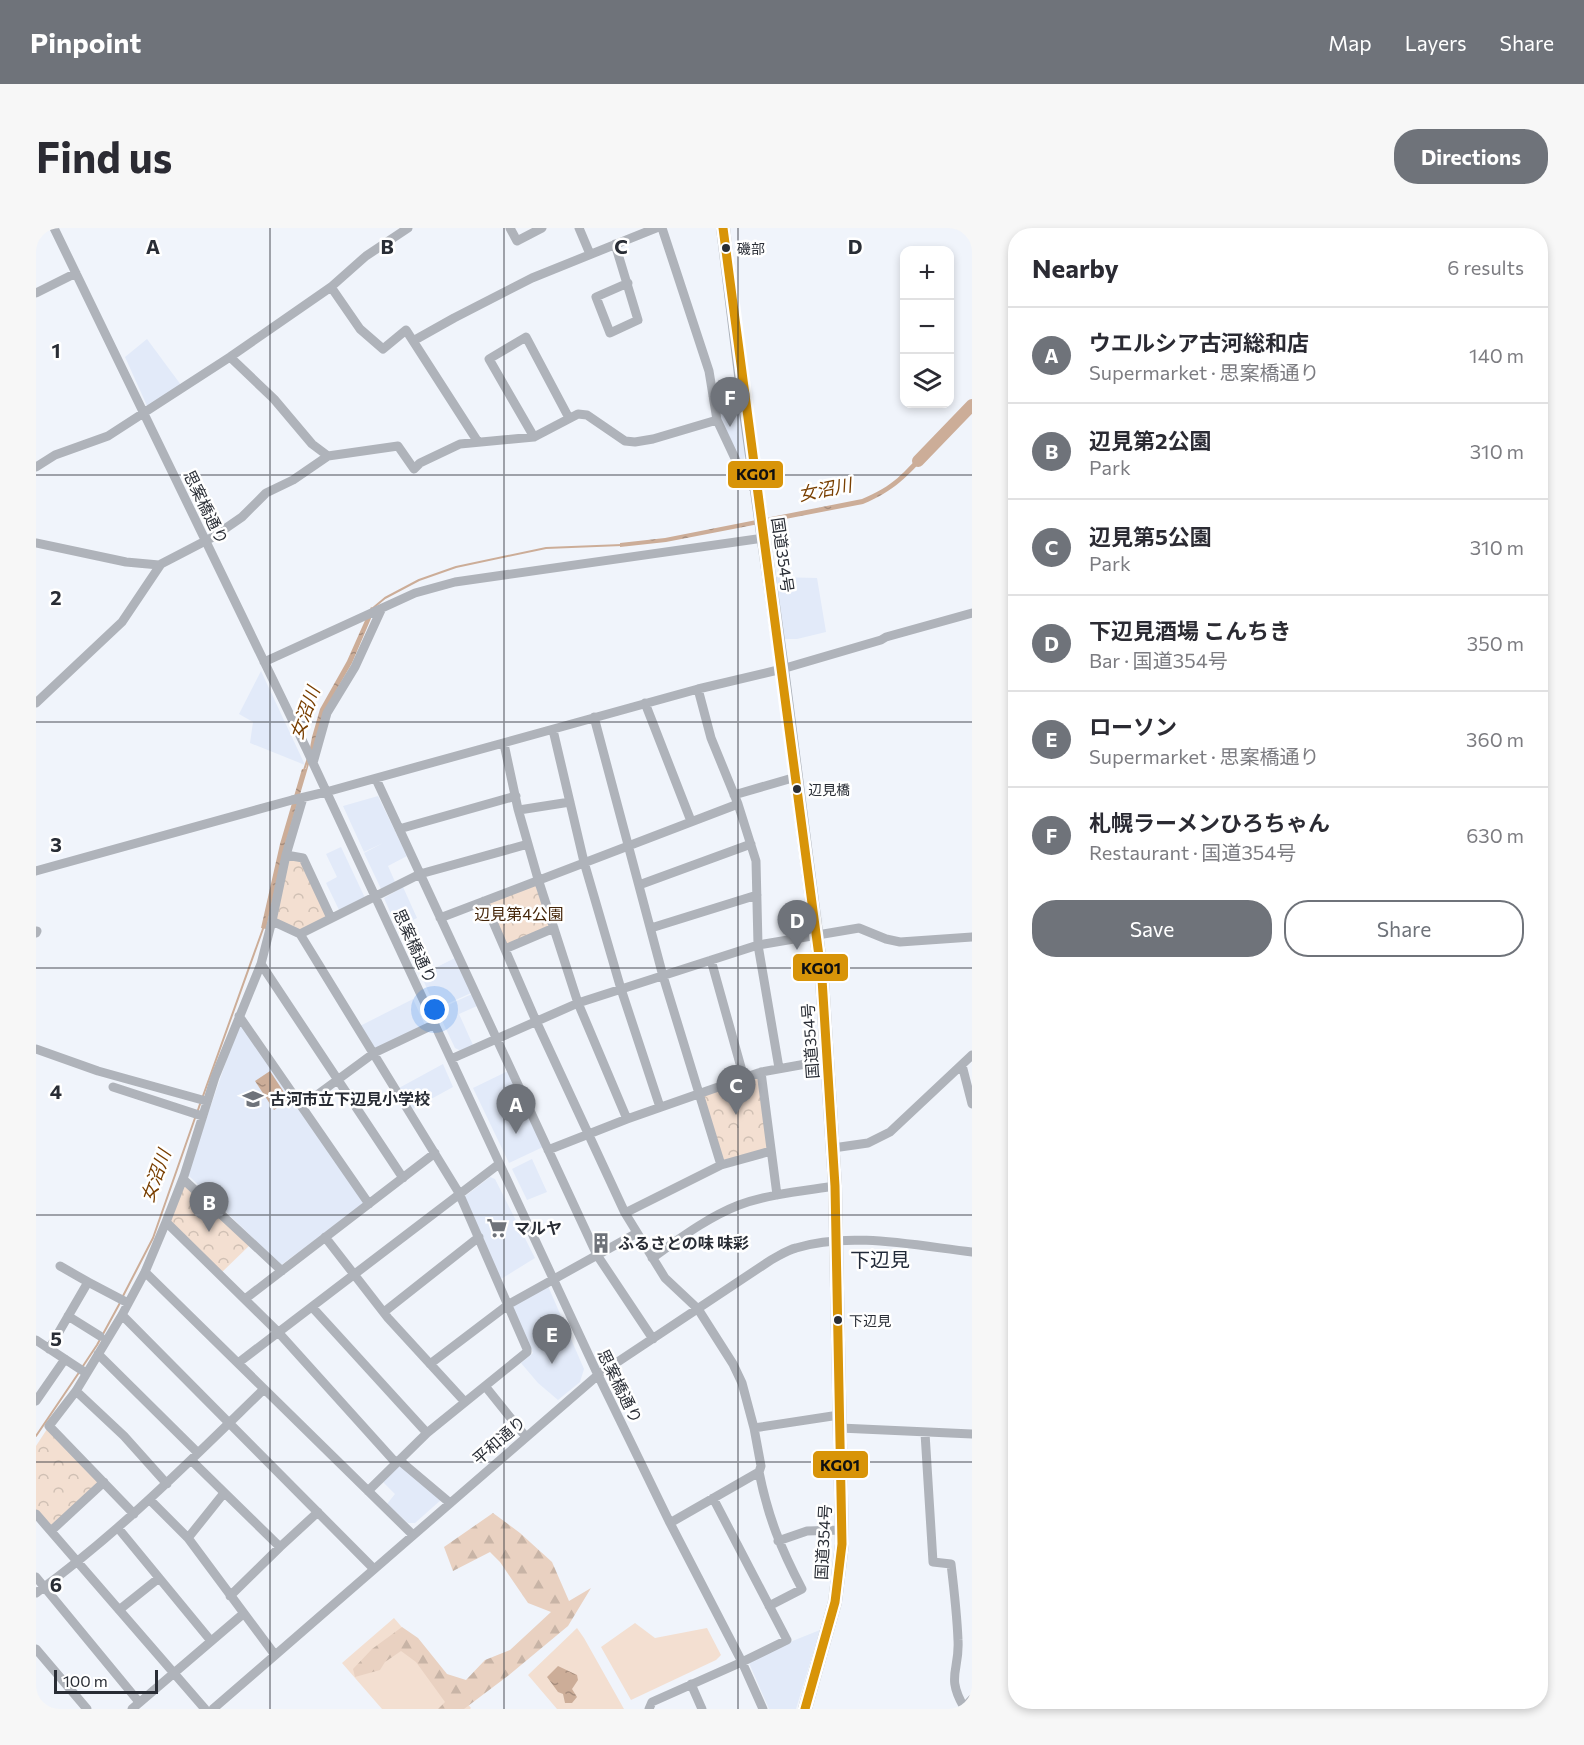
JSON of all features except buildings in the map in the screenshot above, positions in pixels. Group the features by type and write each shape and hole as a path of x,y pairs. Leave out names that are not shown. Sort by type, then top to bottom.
{"highway":[{"name":"国道354号","path":"723,228 822,979 833,1148 843,1530 835,1602 805,1709"}],"street":[{"name":"思案橋通り","path":"54,228 327,792 598,1375 670,1523 742,1662 763,1709"},
{"path":"36,467 55,455 108,436 144,413 331,287 366,256 408,228"},
{"path":"510,228 517,241 542,228"},
{"path":"579,228 590,254"},
{"path":"413,341 532,279 656,228"},
{"path":"662,228 709,372 717,420 740,469 754,491 758,493"},
{"path":"615,244 628,283 638,321 610,333 596,297 628,283"},
{"path":"36,292 76,273"},
{"path":"331,287 360,329 383,349 406,330 478,442"},
{"path":"534,437 489,359 526,337 569,418"},
{"path":"230,357 274,399 312,444 328,456"},
{"path":"713,396 743,391"},
{"path":"36,701 58,684 122,622 159,566 206,541 242,517 266,493 293,480 328,456 398,446 414,469 460,444 534,437 578,414 587,415 625,441 635,442 654,440 717,420"},
{"path":"264,662 415,593 455,582 763,526"},
{"path":"36,543 126,562 159,566"},
{"path":"312,761 327,713 355,667 379,609"},
{"path":"36,871 504,744 698,688 782,669 972,613"},
{"path":"698,688 711,738 736,799 756,861 758,945 779,1068"},
{"path":"645,703 691,821"},
{"path":"594,717 663,976 721,1166"},
{"path":"553,730 584,862 621,989 660,1107"},
{"path":"504,744 528,844 578,1003 627,1119"},
{"path":"440,918 691,821 736,799 796,777"},
{"path":"376,779 597,1255 653,1339"},
{"path":"399,829 516,796"},
{"path":"134,1514 49,1426 76,1391 122,1315 166,1222 183,1179 206,1101 261,963 298,799"},
{"path":"519,810 570,802"},
{"path":"300,934 420,874 528,844"},
{"path":"639,885 751,844"},
{"path":"286,855 303,858 331,918"},
{"path":"651,928 757,895"},
{"path":"484,901 536,1022 625,1213 665,1278 698,1309 733,1364 742,1383 754,1428 759,1473 769,1516 778,1541 802,1589 769,1606"},
{"path":"272,921 300,934 459,1193 527,1349 527,1352 427,1433 368,1491"},
{"path":"505,949 554,928"},
{"path":"451,1059 578,1003 758,945 860,928 900,942 972,937"},
{"path":"711,960 744,1078"},
{"path":"261,963 403,1178"},
{"path":"239,1016 369,1204"},
{"path":"302,1106 374,1053 435,1024"},
{"path":"36,1049 98,1071 206,1101"},
{"path":"833,1148 868,1143 890,1132 972,1055"},
{"path":"548,1150 588,1133 761,1072 828,1060"},
{"path":"962,1065 972,1104"},
{"path":"761,1072 777,1195"},
{"path":"148,1098 152,1086"},
{"path":"113,1088 202,1116"},
{"path":"625,1213 721,1166 771,1151"},
{"path":"245,1299 435,1154"},
{"path":"238,1363 499,1164"},
{"path":"183,1179 282,1271"},
{"path":"652,1258 693,1230 737,1206 777,1195 835,1186"},
{"path":"166,1222 278,1332 398,1462 450,1503"},
{"path":"430,1364 509,1304 637,1233"},
{"path":"325,1237 384,1312 465,1402"},
{"path":"384,1312 479,1237"},
{"name":"平和通り","path":"213,1709 598,1375 755,1270 795,1248 835,1241 866,1241 972,1252"},
{"path":"60,1266 128,1303"},
{"path":"144,1272 413,1535"},
{"path":"49,1349 88,1282"},
{"path":"312,1307 427,1433"},
{"path":"122,1315 374,1569"},
{"path":"68,1316 100,1336"},
{"path":"36,1340 86,1373"},
{"path":"98,1354 195,1457 224,1492 280,1547"},
{"path":"36,1401 65,1359"},
{"path":"484,1386 526,1437"},
{"path":"40,1590 78,1563 150,1500 264,1389"},
{"path":"76,1391 124,1436 167,1484"},
{"path":"754,1428 839,1422 925,1433 972,1434"},
{"path":"925,1433 933,1562 951,1564 959,1643 953,1678 956,1693 964,1709 972,1699"},
{"path":"670,1523 759,1473"},
{"path":"51,1531 104,1482"},
{"path":"188,1538 224,1492"},
{"path":"649,1709 652,1702 787,1640 713,1498"},
{"path":"150,1500 188,1538 275,1655"},
{"path":"230,1596 318,1512"},
{"path":"36,1514 205,1709"},
{"path":"118,1528 212,1641"},
{"path":"778,1541 807,1531 843,1530"},
{"path":"36,1577 40,1590 136,1706 243,1614"},
{"path":"119,1610 159,1578"},
{"path":"36,1649 87,1709"},
{"path":"692,1684 702,1709"}],"shaded area":[{"path":"147,339 181,385 148,408 125,357"},
{"path":"737,397 746,452 742,464 720,423 717,398"},
{"path":"776,577 817,578 826,632 797,639 785,639"},
{"path":"261,671 305,765 250,743 253,722 239,714"},
{"path":"378,796 407,856 388,866 396,884 382,891 364,853 383,843 364,852 343,806"},
{"path":"341,847 366,900 340,912 326,883 337,877 326,854"},
{"path":"403,887 417,918 397,928 384,898"},
{"path":"455,958 471,993 436,1009 421,975"},
{"path":"472,994 477,1006 459,1014 473,1045 461,1051 455,1048 437,1010"},
{"path":"413,999 425,1025 374,1049 360,1026"},
{"name":"古河市立下辺見小学校","path":"242,1026 364,1202 281,1265 189,1176 188,1172 238,1027"},
{"path":"443,1064 453,1087 411,1110 399,1088"},
{"path":"508,1071 543,1147 509,1163 473,1088"},
{"path":"532,1159 547,1192 527,1200 512,1169"},
{"path":"490,1177 495,1179 535,1258 501,1279 464,1197"},
{"path":"548,1286 584,1369 580,1382 558,1400 538,1383 521,1363 533,1353 513,1309 515,1304"},
{"path":"400,1465 442,1499 415,1523 408,1523 387,1504 395,1494 383,1482"},
{"path":"820,1630 796,1709 769,1709 749,1663"}],"green space":[{"path":"286,855 303,858 331,918 300,934 272,921"},
{"name":"辺見第4公園","path":"538,879 554,928 505,949 484,901"},
{"path":"761,1072 771,1151 721,1165 699,1094"},
{"path":"183,1179 252,1243 219,1275 166,1222"},
{"path":"49,1426 104,1482 51,1531 36,1514 36,1446"},
{"path":"493,1513 520,1533 552,1562 569,1601 591,1588 568,1626 464,1709 438,1709 445,1702 416,1662 401,1651 385,1662 380,1670 355,1677 353,1669 372,1649 402,1627 418,1638 447,1674 466,1680 485,1660 510,1650 551,1612 528,1603 500,1562 490,1552 453,1571 444,1547"},
{"path":"394,1618 470,1709 382,1709 342,1663"},
{"path":"635,1623 655,1638 707,1628 721,1655 716,1660 631,1700 601,1647"},
{"path":"577,1628 624,1709 557,1709 528,1675"}],"water":[{"path":"926,449 929,453 900,482 884,494 863,504 666,542 620,547 620,543 665,538 862,499 890,484"},
{"path":"371,607 375,609 352,663 325,710 285,845 266,929 261,928 280,844 302,769 306,769 320,709 347,661"},
{"path":"270,1071 289,1100 274,1110 255,1081"},
{"path":"558,1666 577,1675 578,1680 572,1689 577,1697 572,1703 565,1703 563,1694 558,1692 547,1677"}],"waterway":[{"name":"女沼川","path":"918,461 972,405"},
{"name":"女沼川","path":"373,608 385,598 419,580 456,567 546,548 622,545"},
{"name":"女沼川","path":"304,770 308,758"},
{"name":"女沼川","path":"203,1096 264,926"},
{"name":"女沼川","path":"197,1113 201,1101"},
{"name":"女沼川","path":"123,1296 153,1238 195,1118"},
{"name":"女沼川","path":"83,1366 121,1301"},
{"name":"女沼川","path":"36,1436 80,1371"}],"transit line":[{"name":"KG01","path":"723,228 822,979 835,1186 842,1544 835,1602 805,1709"}],"place":[{"name":"磯部","path":"726,248"},
{"name":"札幌ラーメンひろちゃん","path":"730,427"},
{"name":"辺見橋","path":"797,789"},
{"name":"下辺見酒場 こんちき","path":"797,950"},
{"name":"古河市立下辺見小学校","path":"253,1099"},
{"name":"辺見第5公園","path":"736,1115"},
{"name":"ウエルシア古河総和店","path":"516,1134"},
{"name":"マルヤ","path":"497,1228"},
{"name":"辺見第2公園","path":"209,1232"},
{"name":"ふるさとの味 味彩","path":"601,1243"},
{"name":"下辺見","path":"838,1320"},
{"name":"ローソン","path":"552,1364"}],"district":[{"name":"下辺見","path":"880,1260"}]}
